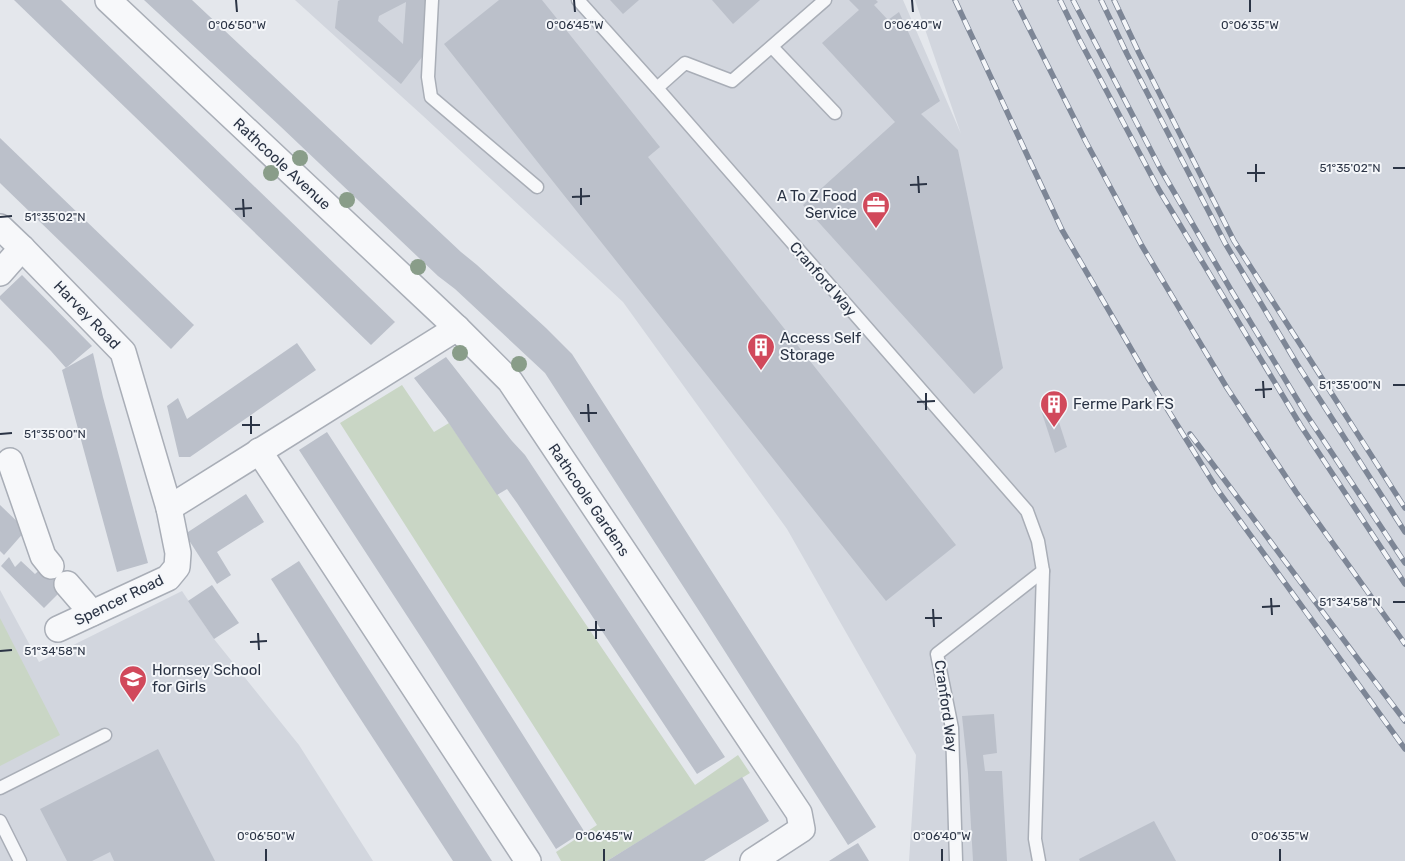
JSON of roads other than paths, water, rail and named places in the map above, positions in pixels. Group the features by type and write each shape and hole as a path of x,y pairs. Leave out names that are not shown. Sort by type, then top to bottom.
{"street":[{"name":"Rathcoole Avenue","path":"108,0 457,328"},
{"name":"Harvey Road","path":"0,227 122,352 169,508"},
{"path":"0,273 22,248"},
{"path":"169,508 457,328"},
{"name":"Rathcoole Gardens","path":"457,328 510,380 799,813 802,829 753,861"},
{"path":"259,451 528,861"},
{"path":"10,461 42,556 51,566"},
{"name":"Spencer Road","path":"58,629 168,578 176,567 178,553 169,508"},
{"path":"67,584 92,613"}],"lane":[{"path":"432,0 428,77 431,97 536,187"},
{"name":"Cranford Way","path":"578,0 1026,511 1038,541 1043,571 1035,839 1039,861"},
{"path":"657,88 685,64 732,81 825,0"},
{"path":"772,47 835,112"},
{"name":"Cranford Way","path":"956,861 952,728 937,654 1043,571"},
{"path":"0,788 105,735"},
{"path":"0,821 20,861"}],"railway":[{"path":"955,0 1062,230 1148,378 1217,489 1405,749"},
{"path":"1015,0 1086,142 1142,246 1227,388 1296,492 1405,644"},
{"path":"1060,0 1159,190 1301,426 1405,584"},
{"path":"1073,0 1160,168 1231,290 1306,414 1405,563"},
{"path":"1101,0 1225,243 1297,364 1405,532"},
{"path":"1114,0 1234,241 1405,508"},
{"path":"1190,434 1405,721"}],"place":[{"name":"A To Z Food Service","path":"876,229"},
{"name":"Access Self Storage","path":"761,371"},
{"name":"Ferme Park FS","path":"1054,428"},
{"name":"Hornsey School for Girls","path":"133,703"}]}
